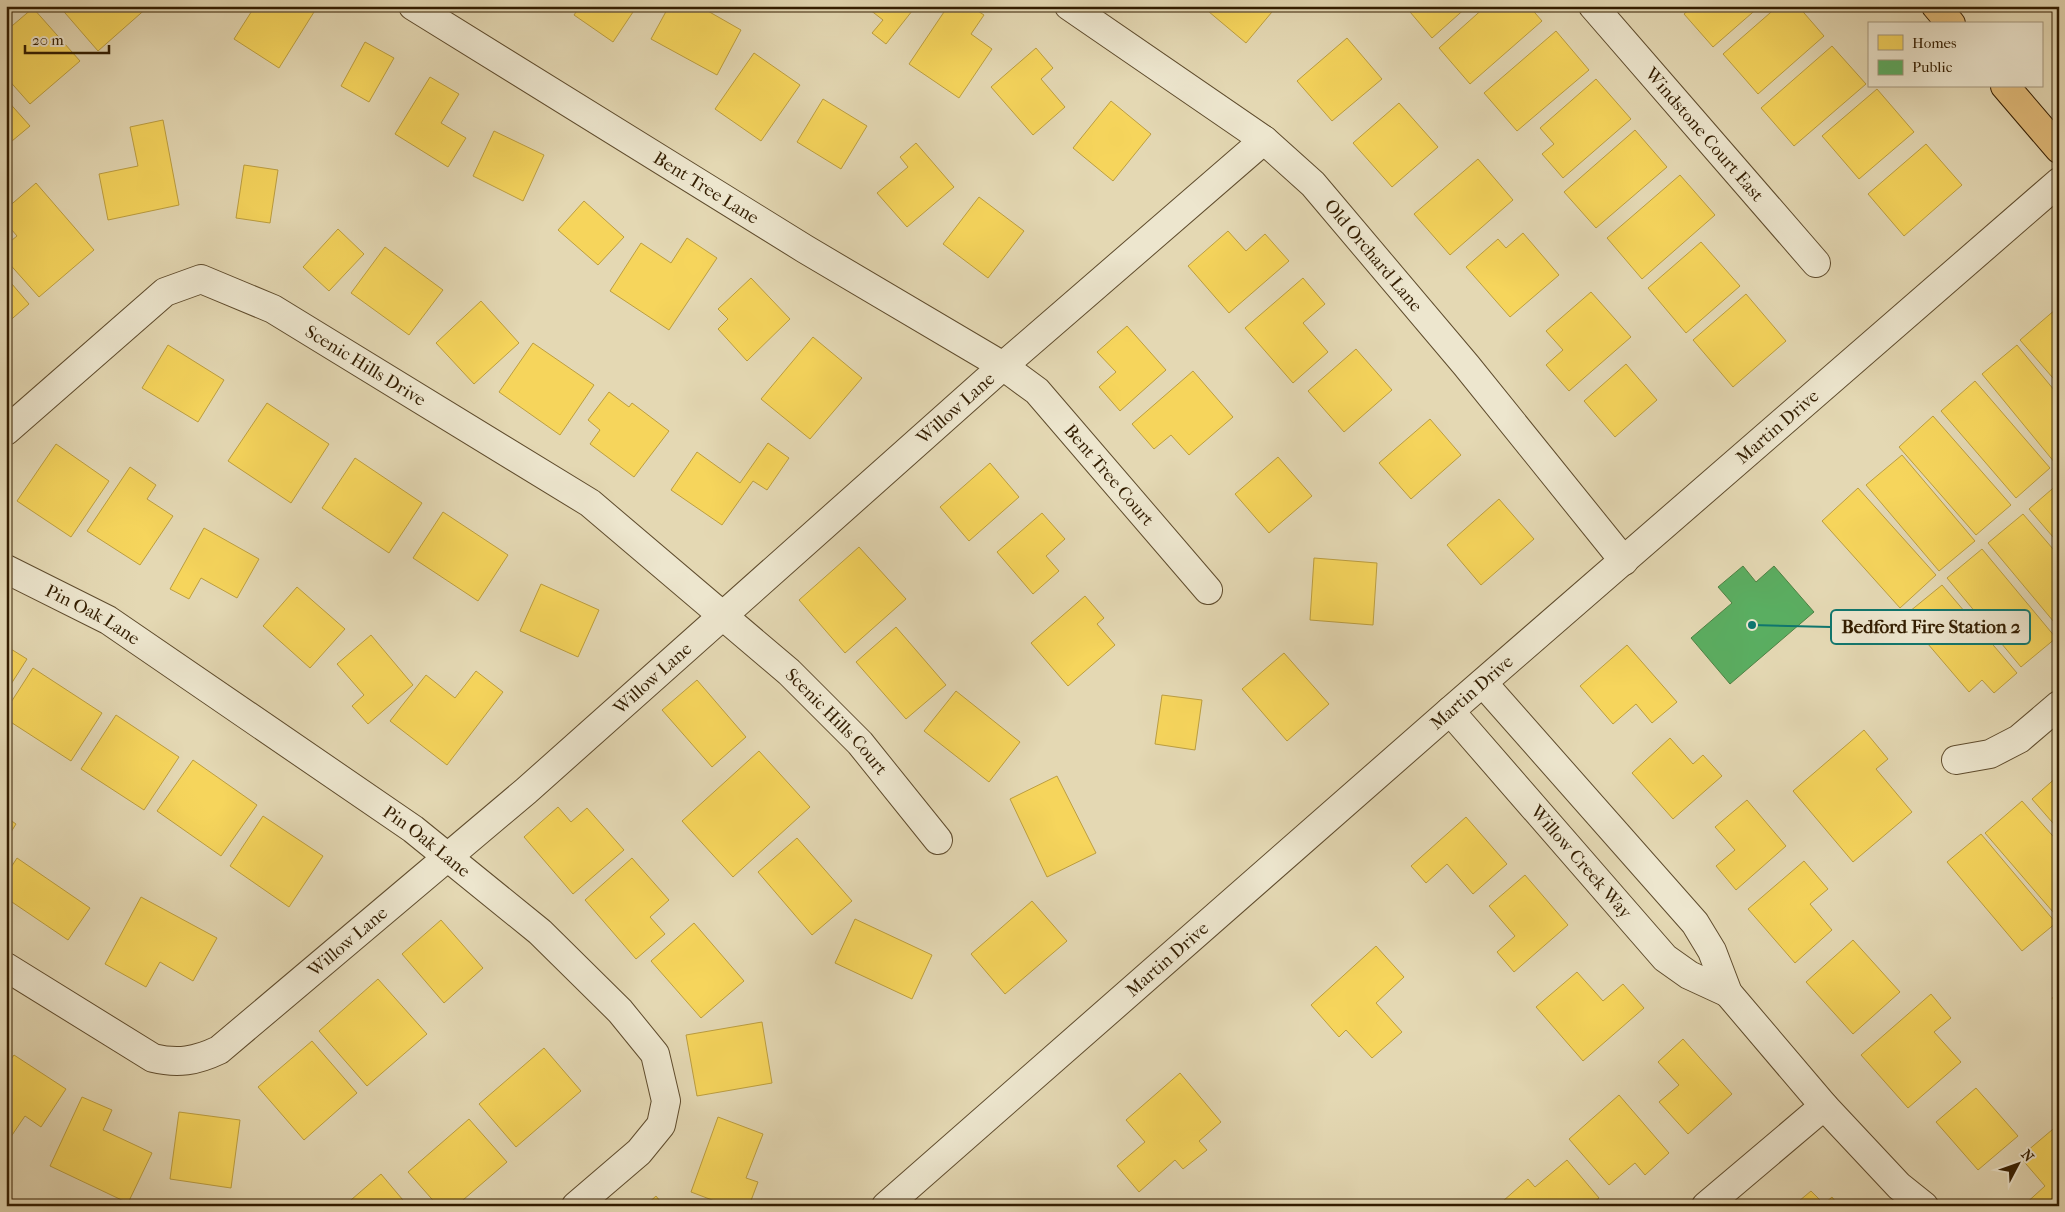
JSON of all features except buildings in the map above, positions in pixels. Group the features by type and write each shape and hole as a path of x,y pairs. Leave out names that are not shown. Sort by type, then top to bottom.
{"main road":[{"path":"1936,6 1949,22"},
{"path":"2007,88 2059,149"}],"street":[{"name":"Bent Tree Lane","path":"413,6 805,249 1003,366"},
{"name":"Old Orchard Lane","path":"1069,6 1264,140 1313,184 1466,365 1624,561"},
{"name":"Windstone Court East","path":"1593,6 1816,263"},
{"name":"Willow Lane","path":"6,967 153,1058 169,1062 200,1059 219,1050 526,791 1003,366 1264,140"},
{"name":"Martin Drive","path":"886,1206 1450,711 2059,182"},
{"name":"Scenic Hills Drive","path":"6,431 165,292 201,279 273,309 590,503 723,614"},
{"name":"Bent Tree Court","path":"1003,366 1037,391 1208,590"},
{"name":"Pin Oak Lane","path":"6,569 108,620 413,828 540,932 620,1011 655,1054 666,1101 661,1124 639,1152 576,1206"},
{"name":"Scenic Hills Court","path":"723,614 789,672 860,743 938,840"},
{"name":"Willow Creek Way","path":"1483,683 1695,923 1712,951 1728,993 1824,1106 1899,1186 1924,1206"},
{"path":"1956,760 1990,754 2019,739 2059,705"},
{"name":"Willow Creek Way","path":"1450,711 1665,958 1689,975 1728,993"},
{"path":"1706,1206 1824,1106"}],"place":[{"name":"Bedford Fire Station 2","path":"1752,625"}]}
